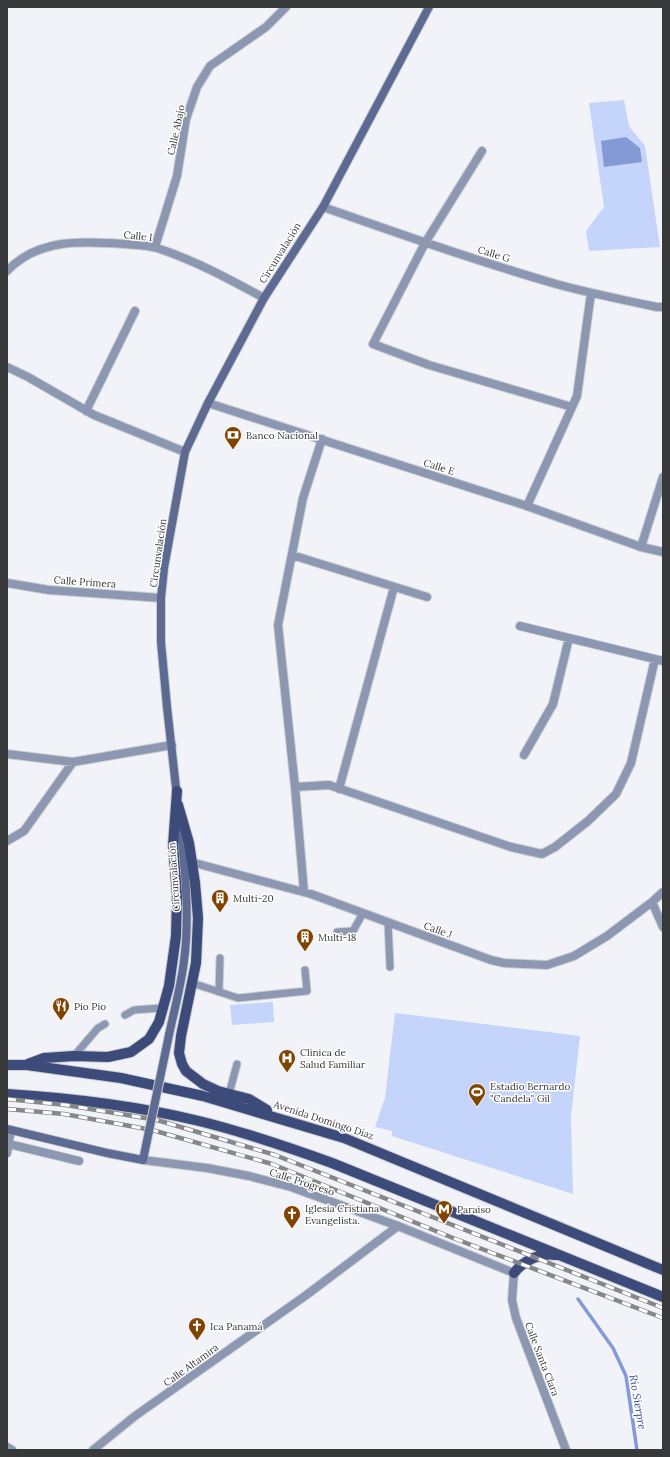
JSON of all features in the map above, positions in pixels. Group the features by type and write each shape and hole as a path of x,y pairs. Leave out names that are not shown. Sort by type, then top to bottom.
{"main road":[{"name":"Circunvalación","path":"143,1160 184,962 186,943 187,910 185,869 162,649 162,598 164,568 185,452 208,403 264,298 323,207 429,7"},
{"path":"27,1064 44,1058 74,1056 108,1057 131,1052 149,1039 159,1022 169,986 176,936 178,895 173,845 177,791"},
{"path":"178,805 189,843 198,918 196,963 179,1053 182,1064 186,1071 203,1084 228,1094 249,1099 277,1117"},
{"name":"Avenida Domingo Díaz","path":"7,1064 27,1064 120,1078 203,1096 344,1138 663,1270"},
{"path":"7,1094 72,1099 116,1106 198,1121 278,1143 332,1163 663,1297"},
{"path":"9,1130 143,1160"},
{"path":"514,1274 531,1258 549,1254 567,1258"}],"street":[{"name":"Calle Abajo","path":"155,247 177,176 186,119 197,87 210,66 266,27 286,7"},
{"path":"482,151 425,242 373,344 429,365 572,407"},
{"name":"Calle G","path":"323,207 425,242 556,284 590,293 663,307"},
{"name":"Calle I","path":"7,271 16,261 49,245 90,242 155,247 219,273 264,298"},
{"path":"527,506 577,396 590,293"},
{"path":"86,410 135,311"},
{"path":"7,367 28,377 94,415 185,452"},
{"name":"Calle E","path":"208,403 527,506 641,547 663,552"},
{"path":"304,892 295,787 278,625 303,498 322,440"},
{"path":"641,547 660,498 663,477"},
{"path":"292,555 427,598"},
{"name":"Calle Primera","path":"7,583 49,590 162,598"},
{"path":"339,789 394,587"},
{"path":"295,787 329,785 512,847 542,854 555,847 588,821 616,794 631,763 659,660 520,626"},
{"path":"524,755 553,704 569,638"},
{"path":"7,754 73,762 172,745"},
{"path":"7,841 24,831 73,762"},
{"name":"Calle J","path":"191,862 304,892 491,960 504,963 546,965 574,956 607,936 663,892"},
{"path":"652,902 663,927"},
{"path":"9,1130 8,1148 79,1161"},
{"name":"Calle Progreso","path":"143,1160 208,1168 249,1176 291,1188 398,1226 514,1274"},
{"name":"Calle Altamira","path":"93,1450 135,1416 299,1300 398,1226"},
{"name":"Calle Santa Clara","path":"514,1274 512,1300 516,1318 566,1450"},
{"path":"7,1447 12,1450"}],"lane":[{"path":"337,932 353,931 363,913"},
{"path":"388,922 390,967"},
{"path":"219,992 220,958"},
{"path":"192,983 238,998 307,991 304,970"},
{"path":"125,1015 134,1010 162,1008"},
{"path":"74,1056 98,1028 105,1024"},
{"path":"228,1094 237,1064"}],"shaded area":[{"path":"624,100 629,126 645,146 660,247 589,251 586,231 604,207 589,103"},
{"path":"626,137 640,148 642,162 604,167 601,141"},
{"path":"273,1002 274,1022 232,1025 230,1005"},
{"name":"Estadio Bernardo \"Candela\" Gil","path":"395,1013 580,1036 571,1116 573,1194 392,1136 392,1131 375,1127 385,1098"}],"waterway":[{"name":"Rio Sierpre","path":"578,1299 613,1348 626,1376 637,1450"}],"railway":[{"path":"7,1099 66,1105 157,1120 275,1155 663,1308"},
{"path":"7,1109 64,1114 152,1130 272,1164 453,1238 663,1318"}],"place":[{"name":"Banco Nacional","path":"233,450"},
{"name":"Multi-20","path":"220,913"},
{"name":"Multi-18","path":"305,952"},
{"name":"Pio Pio","path":"61,1021"},
{"name":"Clinica de Salud Familiar","path":"287,1073"},
{"name":"Estadio Bernardo \"Candela\" Gil","path":"477,1107"},
{"name":"Paraiso","path":"444,1224"},
{"name":"Iglesia Cristiana Evangelista.","path":"292,1229"},
{"name":"Ica Panamá","path":"197,1341"}]}
